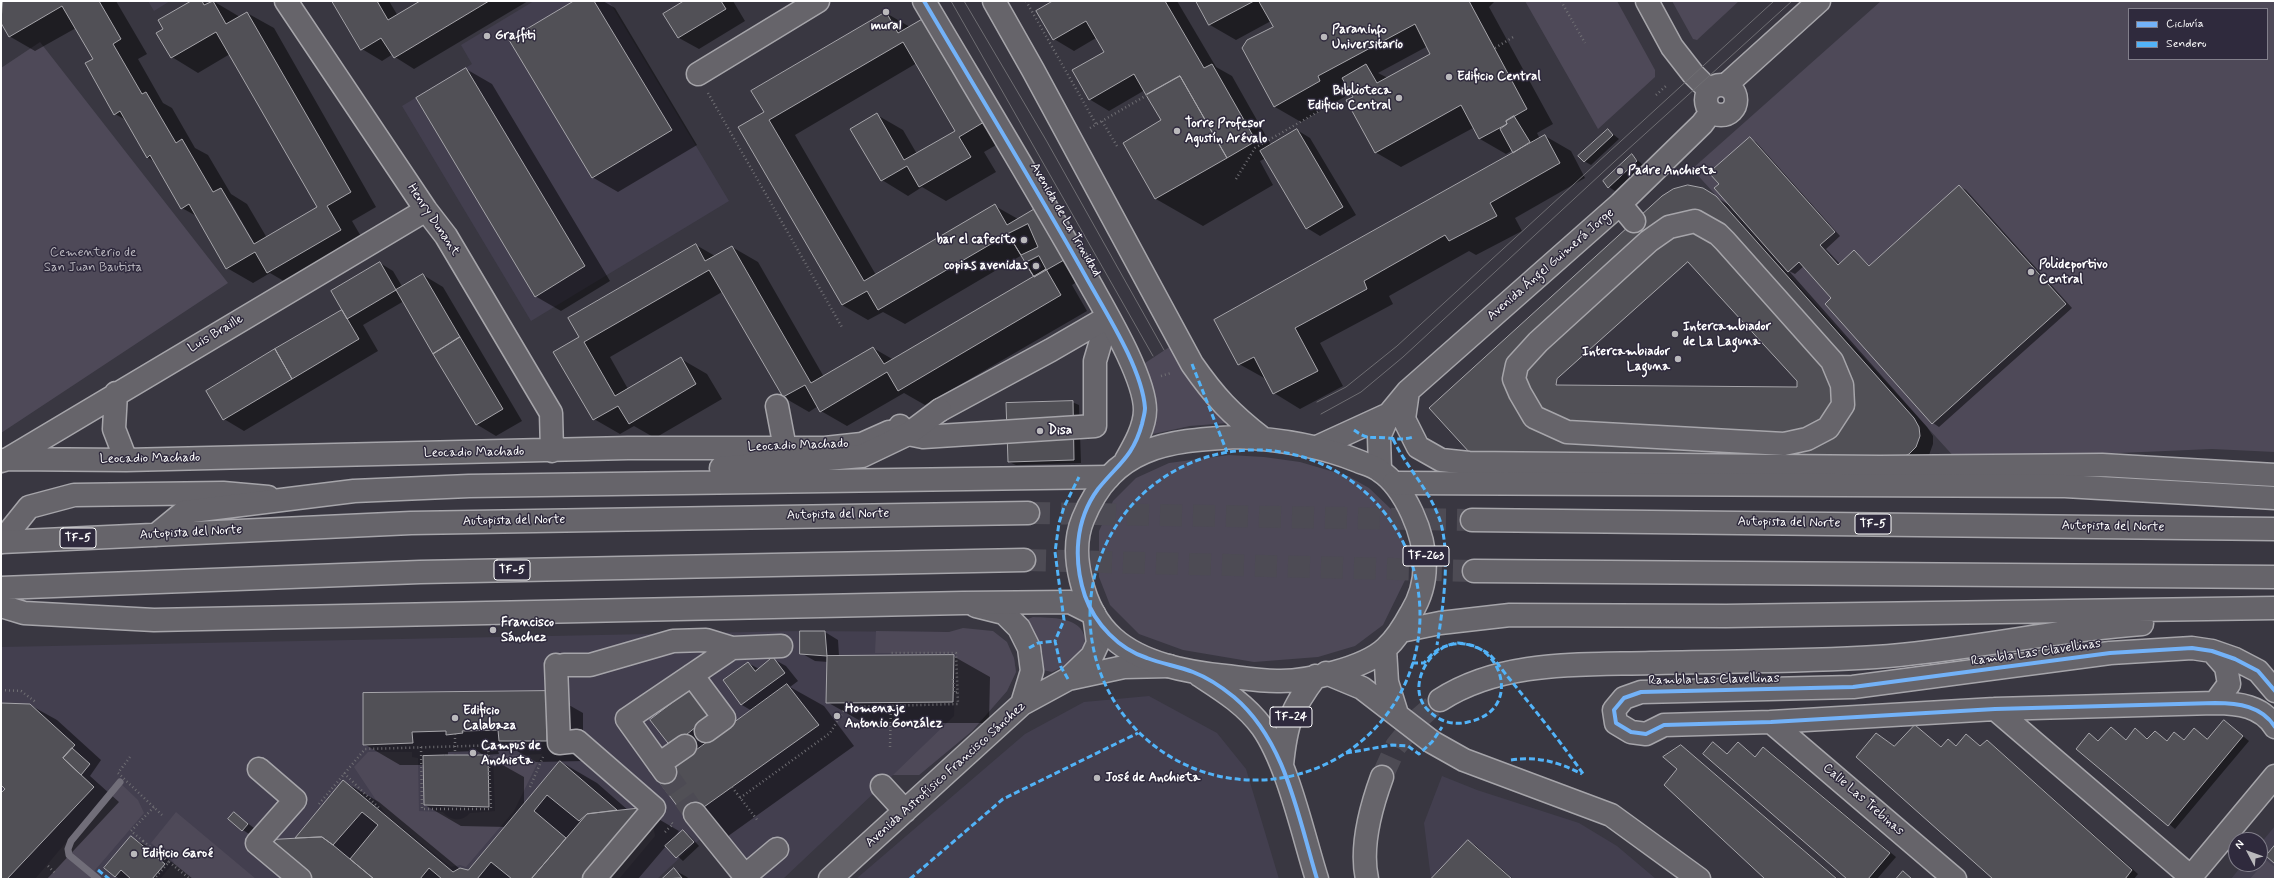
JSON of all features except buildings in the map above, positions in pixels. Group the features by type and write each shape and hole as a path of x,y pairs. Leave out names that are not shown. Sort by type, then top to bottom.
{"main road":[{"name":"Henry Dunant","path":"286,1 426,210 446,236 551,413 552,451"},
{"path":"698,74 818,1"},
{"name":"Avenida de La Trinidad","path":"924,1 1028,173 1127,354 1139,383 1145,410 1138,440 1126,460"},
{"path":"994,1 1034,70 1192,364 1210,390 1231,414 1262,438"},
{"path":"1647,1 1672,47 1693,74 1718,87 1734,90 1737,98 1735,107 1729,113 1720,115 1712,112 1707,105 1706,97 1718,87 1819,1"},
{"name":"Avenida Ángel Guimerá Jorge","path":"1387,477 1379,437 1397,417 1408,391 1620,204 1702,124 1712,112"},
{"path":"1620,204 1634,221"},
{"name":"Luis Braille","path":"5,460 426,210"},
{"path":"1673,437 1784,444 1807,439 1828,428 1843,405 1842,385 1832,362 1725,241 1718,234 1695,221 1670,227 1649,241 1538,342 1517,365 1514,379 1520,393 1534,417 1567,432 1608,436 1673,437 1707,465"},
{"path":"904,430 923,437 1095,426 1095,361 1108,317"},
{"path":"469,486 862,456 904,430 1051,350 1108,317"},
{"path":"1095,374 1100,364 1127,354"},
{"path":"116,393 114,429 126,460"},
{"path":"777,406 785,448"},
{"path":"1397,417 1418,447 1441,460 1469,463 1888,467 2102,465 2275,474"},
{"name":"Avenida Ángel Guimerá Jorge","path":"1317,447 1397,417"},
{"name":"Leocadio Machado","path":"5,460 126,460 628,448 825,448 862,444 904,430"},
{"name":"TF-263","path":"1236,437 1262,438 1317,447 1387,477 1408,505 1418,527 1426,555 1424,582 1415,607 1401,631 1385,649 1352,668 1321,675 1279,681 1194,673 1144,658 1112,638 1094,614 1085,597 1079,572 1078,545 1080,526 1089,504 1109,477 1126,460 1175,443 1236,437"},
{"path":"1651,465 1673,437"},
{"path":"1478,484 1516,463"},
{"path":"156,535 184,512 354,491 469,486 1109,477"},
{"path":"1387,477 1478,484 2065,486 2275,498"},
{"path":"1,542 30,507 74,495 224,493 291,499"},
{"name":"Autopista del Norte","path":"1,542 427,522 1028,513"},
{"name":"Autopista del Norte","path":"1472,520 2275,528"},
{"name":"TF-5","path":"1,588 420,572 1024,560"},
{"path":"1474,571 2275,577"},
{"path":"1,606 24,613 154,620 1070,602 1094,614"},
{"path":"963,603 1004,614 1019,628 1029,648 1032,671 1022,704"},
{"path":"1401,631 1440,623 1510,615 1726,616 2275,608"},
{"name":"Avenida Astrofísico Francisco Sánchez","path":"830,879 1022,704 1068,679 1092,656 1098,643 1094,614"},
{"path":"1440,700 1457,689 1481,679 1555,666 1875,657 1952,650 2113,626 2200,621 2275,619"},
{"path":"594,879 654,808 577,741 559,743 560,665 590,664 673,641 706,640 732,648 781,646"},
{"path":"685,746 662,768 627,719 732,648"},
{"name":"Rambla Las Clavellinas","path":"2275,691 2258,671 2234,659 2212,651 2192,648 2110,654 1853,687 1641,692 1624,698 1614,710 1616,723 1632,732 1646,734 1664,726 1771,722 1995,709 2215,703 2240,703 2269,717 2275,727"},
{"path":"1385,649 1387,682 1397,714"},
{"path":"2212,651 2226,667 2229,684 2215,703"},
{"name":"Avenida Astrofísico Francisco Sánchez","path":"1068,679 1124,667 1173,666"},
{"name":"TF-24","path":"1194,673 1234,697 1262,728 1282,765 1317,879"},
{"path":"692,675 724,718 706,731"},
{"path":"1321,675 1362,688 1432,742 1464,760 1611,815 1699,879"},
{"name":"TF-24","path":"1282,765 1285,732 1298,700 1321,675"},
{"path":"1995,709 2190,878 2275,776"},
{"name":"Calle Las Trebinas","path":"1771,722 1954,879"},
{"path":"259,769 295,800 257,843 300,879"},
{"path":"1367,879 1368,828 1372,804 1382,777"},
{"path":"882,786 905,811"},
{"path":"695,814 745,876 777,849"}],"path":[{"path":"1026,1 1096,124"},
{"path":"1561,1 1586,43"},
{"path":"1495,48 1516,36"},
{"path":"698,74 842,329"},
{"path":"1656,95 1666,86"},
{"path":"1085,131 1147,95"},
{"path":"1236,179 1255,148 1321,110"},
{"path":"1102,121 1117,146"},
{"path":"1139,383 1192,364"},
{"path":"740,798 830,733 846,706 958,704 956,653 891,653"},
{"path":"953,679 954,692 957,692"},
{"path":"1,690 21,691 37,703"},
{"path":"890,705 890,747"},
{"path":"455,734 455,755"},
{"path":"319,804 365,749 559,743"},
{"path":"421,747 422,809 491,809 488,744"},
{"path":"130,757 118,774 162,815"},
{"path":"530,787 542,760"},
{"path":"344,773 379,808"},
{"path":"732,787 758,821"},
{"path":"154,807 131,831 190,879"},
{"path":"140,844 143,841"},
{"path":"154,879 169,862"},
{"path":"48,866 56,873"}],"shaded area":[{"path":"148,1 170,1 154,11"},
{"path":"534,1 609,1 729,201 531,321 402,106 472,64 461,45"},
{"name":"Campus de Anchieta","path":"800,631 949,632 1014,658 1016,672 1007,691 972,731 919,775 893,775 783,879 731,879 700,839 657,879 1,879 1,647"},
{"path":"1149,696 1217,733 1246,769 1279,879 856,879 1025,734 1084,702"},
{"path":"1442,776 1477,790 1579,823 1617,846 1656,879 1431,879 1424,823"},
{"path":"2275,826 2275,879 2231,879 2237,872 2268,872 2268,834"}],"green space":[{"path":"1525,1 1617,1 1655,70 1655,77 1598,129"},
{"path":"1672,1 1739,1 1697,40 1693,39"},
{"name":"Polideportivo Central","path":"1881,1 2275,1 2275,452 2212,449 1957,460 1692,169"},
{"name":"Cementerio de San Juan Bautista","path":"40,42 228,283 1,433 1,68"},
{"path":"1171,346 1210,407 1228,423 1190,426 1153,434 1157,411 1154,391 1145,363"},
{"path":"1229,455 1264,457 1300,462 1348,476 1369,488 1392,510 1405,545 1407,576 1383,625 1355,646 1318,657 1254,662 1183,650 1139,634 1110,605 1099,577 1099,531 1113,501 1136,478 1169,463"},
{"path":"1033,617 1056,618 1072,622 1078,626 1083,631 1085,639 1080,654 1068,664 1052,672 1043,670 1043,654 1028,622 1028,619"},
{"path":"963,628 993,631 1007,642 1014,658 1016,672 1007,691 972,731 919,775 893,775 954,716 956,653 875,653 876,631 949,632"},
{"path":"368,752 412,752 412,757 418,758 419,811 443,812 453,819 464,818 470,813 495,811 493,756 542,754 514,811 466,867 460,865 451,867 386,815 354,767"},
{"path":"118,781 138,800 144,813 90,876 93,879 35,879"},
{"path":"176,812 256,879 160,879 174,862 151,843"},
{"path":"652,818 655,836 619,879 600,879"},
{"path":"2268,862 2275,867 2275,879 2250,879 2256,872 2268,872"}],"waterway":[{"path":"98,879 69,855 68,849 71,841 120,782"}],"tunnel":[{"path":"1028,513 1472,520"},
{"path":"1024,560 1474,571"},
{"path":"1382,777 1396,746 1417,720 1440,700"},
{"path":"665,772 695,814"}],"tram line":[{"path":"951,1 1153,356"},
{"path":"964,1 1046,140 1164,350"},
{"path":"1317,402 1346,387 1397,346 1774,1"},
{"path":"1321,414 1361,392 1403,357 1614,162 1792,1"}],"marked path":[{"path":"1192,364 1227,452"},
{"path":"1354,430 1367,437 1400,439 1413,437"},
{"path":"1393,439 1428,495 1438,515 1442,529 1445,544 1445,579 1442,614 1437,645"},
{"path":"1255,450 1287,454 1318,463 1346,478 1371,499 1392,524 1407,552 1416,583 1420,615 1416,647 1407,678 1392,706 1371,731 1346,752 1318,767 1287,776 1255,780 1223,776 1192,767 1164,752 1139,731 1118,706 1103,678 1094,647 1090,615 1094,583 1103,552 1118,524 1139,499 1164,478 1192,463 1223,454 1255,450"},
{"path":"1068,679 1061,667 1055,641 1064,620 1055,552 1059,523 1064,507 1079,477"},
{"path":"1029,648 1038,643 1055,641"},
{"path":"1412,663 1424,663 1439,649 1459,644 1476,647 1489,656 1498,670 1501,686 1498,701 1487,714 1462,723 1446,722 1436,717 1427,709 1421,700 1419,690 1420,679 1424,668 1430,659 1438,651 1447,646 1461,643 1476,647 1486,652 1495,660 1584,775"},
{"path":"1346,753 1392,745 1408,746 1419,754 1432,742 1442,727"},
{"path":"910,879 1003,799 1138,733"},
{"path":"1511,760 1530,759 1548,761 1565,766 1582,774"},
{"path":"98,870 109,879"}],"cycle path":[{"path":"924,1 1113,324 1130,358 1142,392 1145,412 1134,445 1124,460 1098,489 1090,501 1081,527 1078,541 1079,568 1081,582 1089,606 1102,626 1118,642 1137,654 1198,674 1220,686 1234,697 1252,715 1266,735 1288,781 1317,879"},
{"path":"2275,691 2258,671 2235,659 2212,651 2192,648 2110,653 1853,687 1641,692 1624,698 1614,710 1616,723 1631,732 1646,734 1664,725 1771,722 1995,709 2215,703 2249,707 2263,714 2275,727"}],"place":[{"name":"mural","path":"886,12"},
{"name":"Graffiti","path":"487,36"},
{"name":"Paraninfo Universitario","path":"1324,37"},
{"name":"Edificio Central","path":"1449,77"},
{"name":"Biblioteca Edificio Central","path":"1399,98"},
{"name":"Torre Profesor Agustín Arévalo","path":"1177,131"},
{"name":"Padre Anchieta","path":"1620,171"},
{"name":"bar el cafecito","path":"1024,240"},
{"name":"copias avenidas","path":"1036,266"},
{"name":"Polideportivo Central","path":"2031,272"},
{"name":"Intercambiador de La Laguna","path":"1675,334"},
{"name":"Intercambiador Laguna","path":"1678,359"},
{"name":"Disa","path":"1040,431"},
{"name":"Francisco Sánchez","path":"493,630"},
{"name":"Homenaje Antonio González","path":"837,716"},
{"name":"Edificio Calabaza","path":"455,718"},
{"name":"Campus de Anchieta","path":"473,753"},
{"name":"José de Anchieta","path":"1097,778"},
{"name":"Edificio Garoé","path":"134,854"}]}
